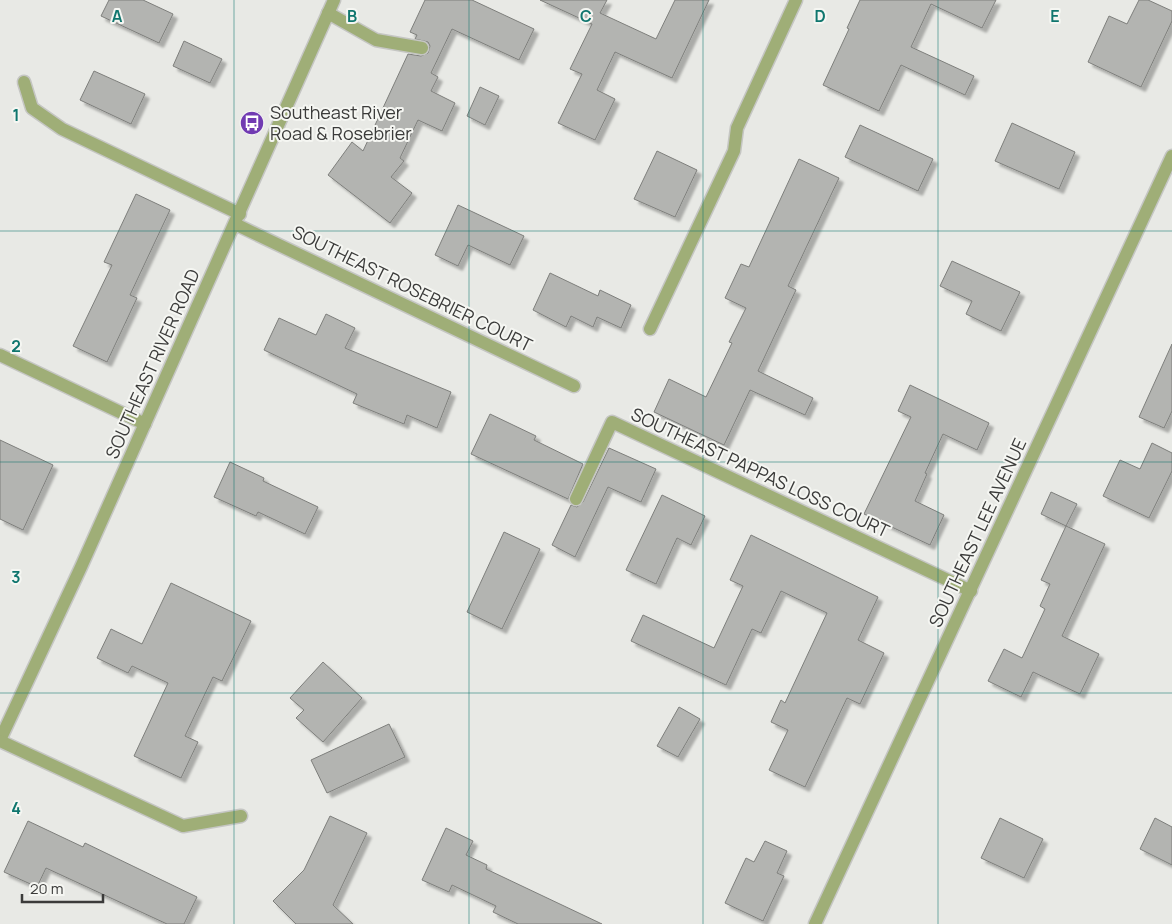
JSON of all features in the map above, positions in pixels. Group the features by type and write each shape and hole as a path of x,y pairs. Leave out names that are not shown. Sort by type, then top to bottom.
{"street":[{"name":"SOUTHEAST RIVER ROAD","path":"0,740 145,424 334,0"},
{"path":"650,329 734,151 737,128 796,0"},
{"path":"328,13 376,40 422,48"},
{"name":"SOUTHEAST ROSEBRIER COURT","path":"24,82 32,108 62,130 574,386"},
{"name":"SOUTHEAST LEE AVENUE","path":"815,924 1172,156"},
{"path":"0,355 145,424"},
{"name":"SOUTHEAST PAPPAS LOSS COURT","path":"576,500 612,422 971,591"},
{"path":"0,740 183,826 241,816"}],"building":[{"path":"109,0 143,0 173,14 159,43 101,16"},
{"path":"425,0 472,0 534,29 519,60 452,29 431,73 438,77 431,91 455,103 442,131 418,120 400,158 404,161 391,177 412,193 390,223 328,175 352,142 363,151 408,54 421,56 428,53 430,46 428,42 415,39 417,35 410,32"},
{"path":"540,0 607,0 600,13 656,39 675,0 709,0 672,78 615,52 597,90 615,99 595,140 558,123 582,74 570,69 592,24"},
{"path":"860,0 996,0 982,28 931,4 911,47 974,76 965,95 901,65 879,111 823,85"},
{"path":"1139,0 1148,0 1172,11 1172,21 1141,87 1088,62 1109,16 1127,24"},
{"path":"184,41 222,59 210,83 173,66"},
{"path":"94,71 145,94 131,124 80,100"},
{"path":"480,87 499,96 485,125 467,116"},
{"path":"1012,123 1075,152 1059,189 995,161"},
{"path":"860,125 933,159 918,191 845,157"},
{"path":"657,151 697,170 675,217 634,199"},
{"path":"799,159 839,178 788,286 796,290 758,371 813,398 805,415 750,390 724,445 654,412 669,379 706,397 732,343 729,342 746,308 725,298 741,264 749,267"},
{"path":"136,194 170,210 130,295 137,298 107,362 73,346 112,265 104,262"},
{"path":"458,205 524,236 510,265 468,245 458,266 435,255"},
{"path":"952,261 1020,292 1001,331 966,314 972,301 940,286"},
{"path":"550,273 598,296 600,290 631,305 621,328 597,317 593,327 571,316 566,327 533,310"},
{"path":"326,314 355,328 345,348 451,392 437,428 407,415 404,424 353,403 357,394 264,350 279,318 316,335"},
{"path":"1172,344 1172,411 1164,428 1139,417"},
{"path":"910,385 989,423 977,450 943,434 925,473 927,474 915,501 944,515 930,545 864,514 911,417 898,411"},
{"path":"490,414 536,436 534,440 583,464 568,499 471,454"},
{"path":"0,440 53,465 23,530 0,519"},
{"path":"1152,443 1172,453 1172,471 1149,518 1103,496 1120,460 1140,469"},
{"path":"609,448 656,469 641,502 608,487 575,557 552,545 571,505 577,507 583,502"},
{"path":"230,462 264,478 263,481 318,507 305,534 258,512 256,516 214,497"},
{"path":"1051,492 1077,504 1066,526 1041,514"},
{"path":"662,495 705,516 691,545 677,538 656,584 626,570"},
{"path":"1066,526 1105,544 1062,636 1099,654 1080,694 1033,672 1021,697 988,681 1004,649 1022,658 1045,609 1040,606 1050,584 1041,580"},
{"path":"504,532 540,549 502,629 467,612"},
{"path":"751,535 878,597 858,640 884,653 860,704 847,698 805,787 769,770 788,730 771,722 781,700 785,703 827,613 781,591 761,633 752,629 726,685 631,641 643,615 714,648 743,586 730,580"},
{"path":"171,583 251,621 222,681 213,677 185,736 198,742 181,778 134,756 168,683 132,666 128,673 97,658 111,629 142,644"},
{"path":"323,662 362,698 323,742 296,718 304,710 290,698"},
{"path":"679,707 700,719 678,757 657,746"},
{"path":"389,724 405,757 327,793 311,760"},
{"path":"330,816 367,833 333,905 353,924 296,924 273,901 304,870"},
{"path":"1000,818 1043,839 1024,878 981,858"},
{"path":"1155,818 1172,827 1172,865 1140,849"},
{"path":"28,821 83,847 85,843 197,897 184,924 167,924 46,868 37,887 4,872"},
{"path":"446,828 473,841 466,855 487,865 486,869 602,924 518,924 493,912 496,906 452,885 449,892 422,880"},
{"path":"765,841 787,851 777,873 784,876 763,921 725,903 746,858 754,862"}],"place":[{"name":"Southeast River Road & Rosebrier","path":"252,123"}]}
